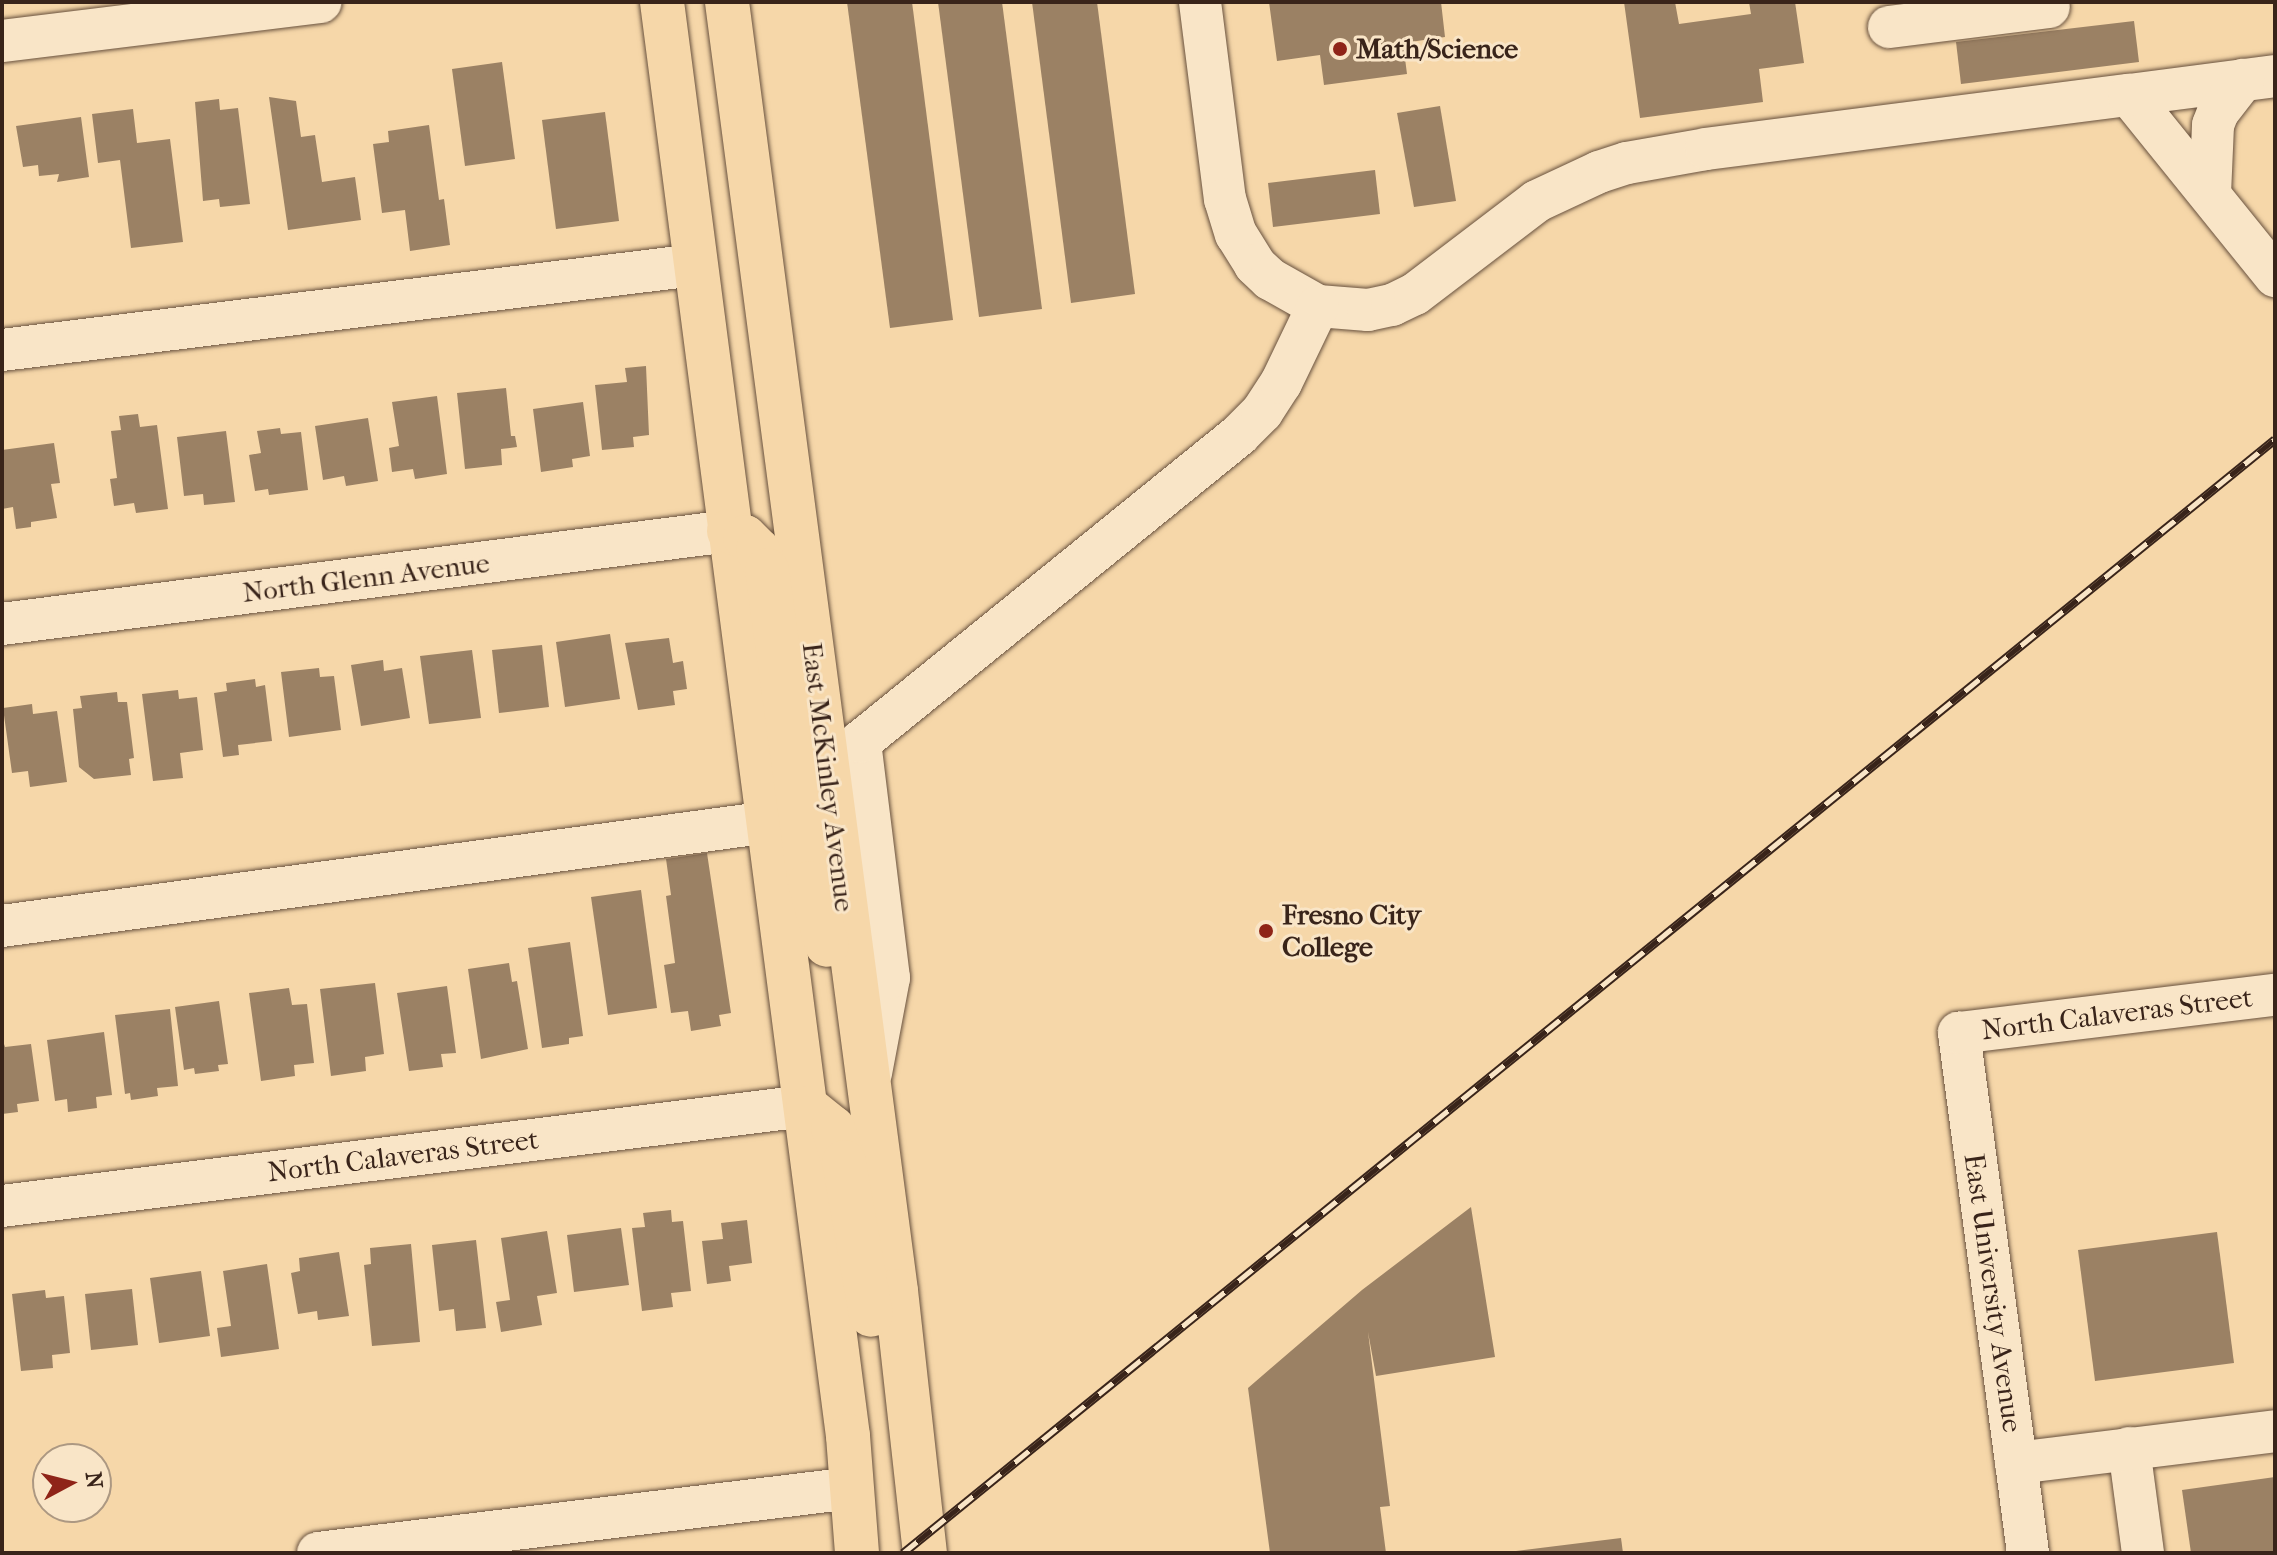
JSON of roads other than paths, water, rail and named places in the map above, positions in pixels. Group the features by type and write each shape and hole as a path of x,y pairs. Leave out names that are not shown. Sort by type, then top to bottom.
{"main road":[{"path":"662,2 805,1106 852,1488 857,1553"},
{"name":"East McKinley Avenue","path":"727,2 912,1418 925,1553"},
{"path":"729,531 745,537 758,550 767,570 810,883 868,1090"},
{"path":"805,1106 833,1128 841,1151 871,1316 912,1418"}],"street":[{"path":"2,41 321,2"},
{"path":"1200,2 1225,199 1236,234 1255,265 1270,279 1318,306 1368,310 1403,299 1537,201 1599,172 1627,163 1798,137 2259,78"},
{"path":"1889,27 2049,7"},
{"path":"2210,194 2213,125 2218,112 2259,78"},
{"path":"2129,95 2275,276"},
{"path":"2,350 695,265"},
{"path":"868,1090 889,978 860,742 1239,435 1262,412 1281,383 1318,306"},
{"name":"North Glenn Avenue","path":"2,624 729,531"},
{"path":"2,926 769,822"},
{"name":"North Calaveras Street","path":"1959,1033 2275,995"},
{"name":"East University Avenue","path":"1959,1033 2028,1553"},
{"name":"North Calaveras Street","path":"2,1206 805,1106"},
{"path":"2016,1463 2275,1431"},
{"path":"2129,1448 2143,1553"},
{"path":"318,1553 852,1488"}],"railway":[{"path":"903,1553 2275,439"}],"place":[{"name":"Math/Science","path":"1340,49"},
{"name":"Fresno City College","path":"1266,931"}]}
